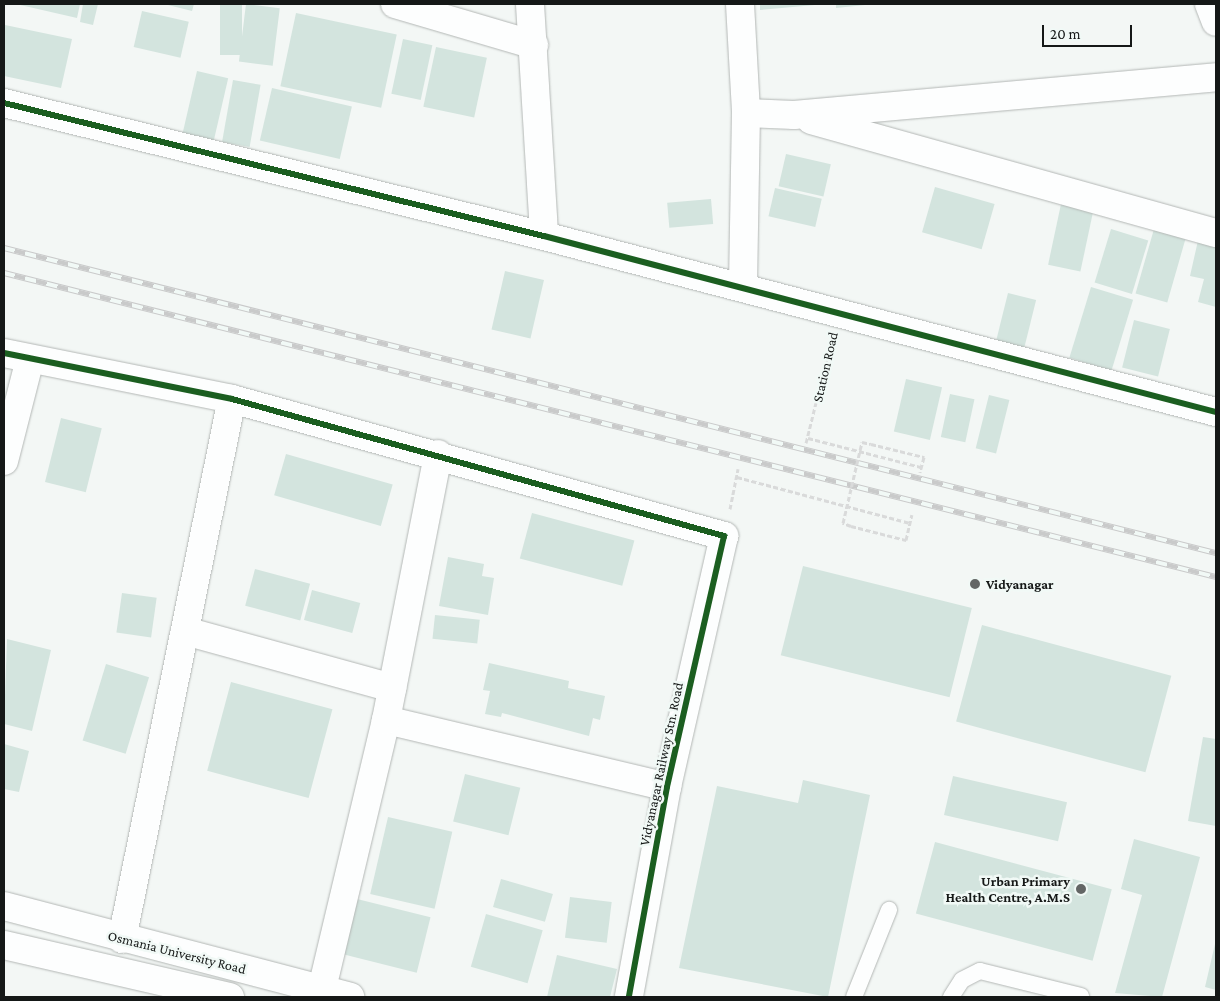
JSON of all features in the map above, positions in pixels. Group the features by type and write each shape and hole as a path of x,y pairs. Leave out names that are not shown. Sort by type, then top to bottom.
{"street":[{"path":"395,4 534,45"},
{"path":"530,4 534,45 544,236"},
{"path":"740,4 746,113 743,287"},
{"path":"1209,4 1216,22"},
{"path":"746,113 794,116 1216,77"},
{"path":"4,103 544,236 1216,412"},
{"path":"794,116 1216,234"},
{"path":"4,461 17,356 232,400 438,454 386,720 322,992"},
{"path":"122,939 232,400"},
{"name":"Vidyanagar Railway Stn. Road","path":"438,454 724,536 668,787 629,997"},
{"path":"185,632 392,688"},
{"path":"386,720 668,787"},
{"name":"Osmania University Road","path":"4,906 322,992 350,997"},
{"path":"6,951 230,997"}],"lane":[{"path":"854,997 889,910"},
{"path":"951,997 962,980 980,971 1081,996"}],"path":[{"path":"808,438 921,467"},
{"path":"912,515 906,540 843,524 862,442 924,457 920,472"},
{"path":"732,502 738,469"},
{"path":"737,477 910,522"}],"building":[{"path":"16,4 80,4 77,18"},
{"path":"83,4 98,4 93,25 80,22"},
{"path":"164,4 194,4 192,11"},
{"path":"220,4 242,4 242,55 220,55"},
{"path":"246,4 280,8 273,66 239,62"},
{"path":"760,4 815,4 815,5 760,10"},
{"path":"836,4 865,4 865,5 836,8"},
{"path":"142,11 189,22 180,58 134,47"},
{"path":"296,13 397,34 381,108 280,86"},
{"path":"5,25 72,39 61,88 4,76"},
{"path":"403,39 432,45 421,100 391,94"},
{"path":"436,47 487,58 474,117 423,107"},
{"path":"197,71 228,78 214,142 182,134"},
{"path":"233,80 261,85 250,147 222,142"},
{"path":"272,88 352,106 340,159 260,141"},
{"path":"786,154 831,164 823,197 779,186"},
{"path":"935,187 995,204 982,249 922,232"},
{"path":"775,188 822,199 815,227 768,216"},
{"path":"711,199 713,224 669,228 667,203"},
{"path":"1061,204 1093,211 1080,272 1048,265"},
{"path":"1111,229 1148,240 1132,294 1095,283"},
{"path":"1154,229 1186,238 1167,303 1136,293"},
{"path":"1199,236 1216,241 1216,307 1198,302 1204,279 1190,276"},
{"path":"505,271 544,280 530,338 492,329"},
{"path":"1091,287 1133,300 1111,371 1069,358"},
{"path":"1008,293 1036,300 1023,351 995,344"},
{"path":"1134,320 1170,329 1158,376 1122,368"},
{"path":"906,379 942,387 930,440 894,432"},
{"path":"950,394 974,399 965,442 941,437"},
{"path":"989,395 1009,400 996,453 976,448"},
{"path":"61,418 102,428 86,492 45,482"},
{"path":"286,454 393,485 381,526 274,495"},
{"path":"532,513 634,540 622,586 520,558"},
{"path":"448,557 484,564 482,576 494,578 488,615 439,606"},
{"path":"803,566 972,608 950,697 781,655"},
{"path":"255,569 310,584 300,620 245,606"},
{"path":"312,590 360,603 352,633 304,620"},
{"path":"122,593 157,598 151,637 116,633"},
{"path":"435,615 480,620 477,644 432,639"},
{"path":"982,625 1171,676 1145,772 956,722"},
{"path":"7,639 51,650 32,731 4,724"},
{"path":"489,663 569,681 568,688 605,696 600,720 593,718 589,736 502,713 501,717 485,714 490,691 483,690"},
{"path":"106,664 149,677 126,754 83,741"},
{"path":"231,682 332,709 309,798 207,771"},
{"path":"1203,737 1216,739 1216,826 1188,821"},
{"path":"4,744 29,751 19,792 4,789"},
{"path":"465,774 520,788 508,835 453,822"},
{"path":"953,776 1067,802 1058,841 944,815"},
{"path":"803,780 870,795 828,997 679,968 717,786 798,803"},
{"path":"388,817 452,832 435,909 370,894"},
{"path":"1134,839 1200,857 1162,997 1115,993 1142,895 1121,889"},
{"path":"935,842 1112,889 1093,961 916,913"},
{"path":"501,879 553,894 545,922 493,907"},
{"path":"349,897 431,917 417,973 335,952"},
{"path":"570,897 612,902 607,943 565,938"},
{"path":"486,914 543,930 528,983 471,967"},
{"path":"1216,944 1216,990 1205,987"},
{"path":"557,955 617,969 610,997 547,997"}],"railway":[{"path":"4,248 1216,553"},
{"path":"4,273 1216,577"}],"cycle path":[{"path":"4,103 544,236 1216,412"},
{"path":"4,353 232,399 724,536 667,787 629,997"}],"place":[{"name":"Vidyanagar","path":"975,584"},
{"name":"Urban Primary Health Centre, A.M.S","path":"1081,889"}]}
